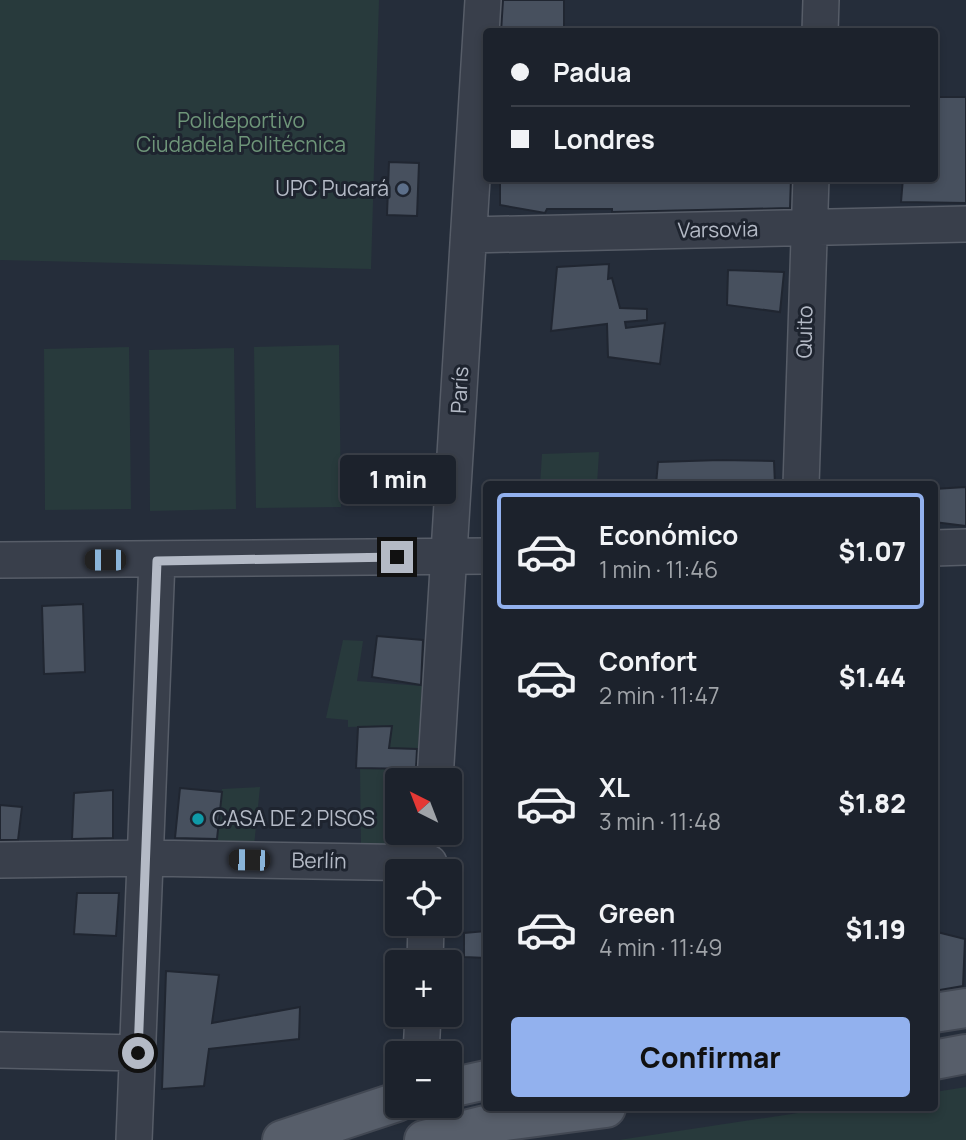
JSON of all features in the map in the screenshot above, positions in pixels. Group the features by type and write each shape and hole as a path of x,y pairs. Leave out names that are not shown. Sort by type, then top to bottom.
{"main road":[{"path":"938,1012 966,1008"},
{"path":"938,1059 966,1054"},
{"path":"462,1085 483,1081"},
{"path":"282,1140 385,1106"},
{"path":"424,1140 498,1122 583,1111"}],"street":[{"name":"París","path":"436,768 483,0"},
{"path":"820,28 821,0"},
{"name":"Quito","path":"801,481 811,182"},
{"name":"Varsovia","path":"470,235 966,224"},
{"path":"938,548 966,547"},
{"path":"0,560 157,561 483,556"},
{"path":"134,1140 157,561"},
{"name":"Berlín","path":"0,860 430,856"},
{"path":"0,1050 138,1053"}],"green space":[{"name":"Polideportivo Ciudadela Politécnica","path":"0,0 379,0 371,269 0,260"},
{"path":"339,345 341,507 256,508 254,347"},
{"path":"129,347 131,509 45,510 44,349"},
{"path":"234,348 236,509 150,511 149,350"},
{"path":"599,452 597,481 540,481 542,454"},
{"path":"343,640 363,641 357,681 422,686 418,749 389,748 391,726 348,727 348,720 326,718"},
{"path":"360,768 385,768 385,845 400,845 361,846"},
{"path":"260,787 254,846 216,848 222,789"},
{"path":"966,1087 966,1140 619,1140 811,1111 938,1111 938,1092"}],"building":[{"path":"503,0 564,0 564,28 501,28"},
{"path":"938,97 966,97 966,203 901,202 903,182 938,182"},
{"name":"UPC Pucará","path":"389,162 419,163 417,216 387,215"},
{"path":"500,182 791,182 790,208 612,212 612,209 547,209 545,213 500,205"},
{"path":"609,264 608,279 612,278 620,308 647,309 647,320 625,322 626,328 665,323 660,364 608,357 607,324 551,331 557,267"},
{"path":"728,270 784,272 780,312 727,305"},
{"path":"774,461 775,481 656,481 658,462"},
{"path":"966,487 966,526 938,522 938,489"},
{"path":"83,604 85,672 44,674 42,606"},
{"path":"377,636 423,640 421,685 372,677"},
{"path":"392,726 389,748 417,749 416,768 356,768 358,727"},
{"name":"CASA DE 2 PISOS","path":"180,788 222,792 217,839 175,838"},
{"path":"113,790 113,838 72,839 74,793"},
{"path":"0,805 22,807 18,840 0,840"},
{"path":"77,893 119,893 116,936 74,934"},
{"path":"483,931 483,958 464,957 464,933"},
{"path":"938,932 965,939 963,986 938,990"},
{"path":"166,971 219,975 212,1023 300,1007 299,1039 209,1049 204,1086 162,1089"}],"place":[{"name":"UPC Pucará","path":"403,189"},
{"name":"CASA DE 2 PISOS","path":"198,819"}],"route":[{"path":"138,1053 157,561 397,557"}]}
